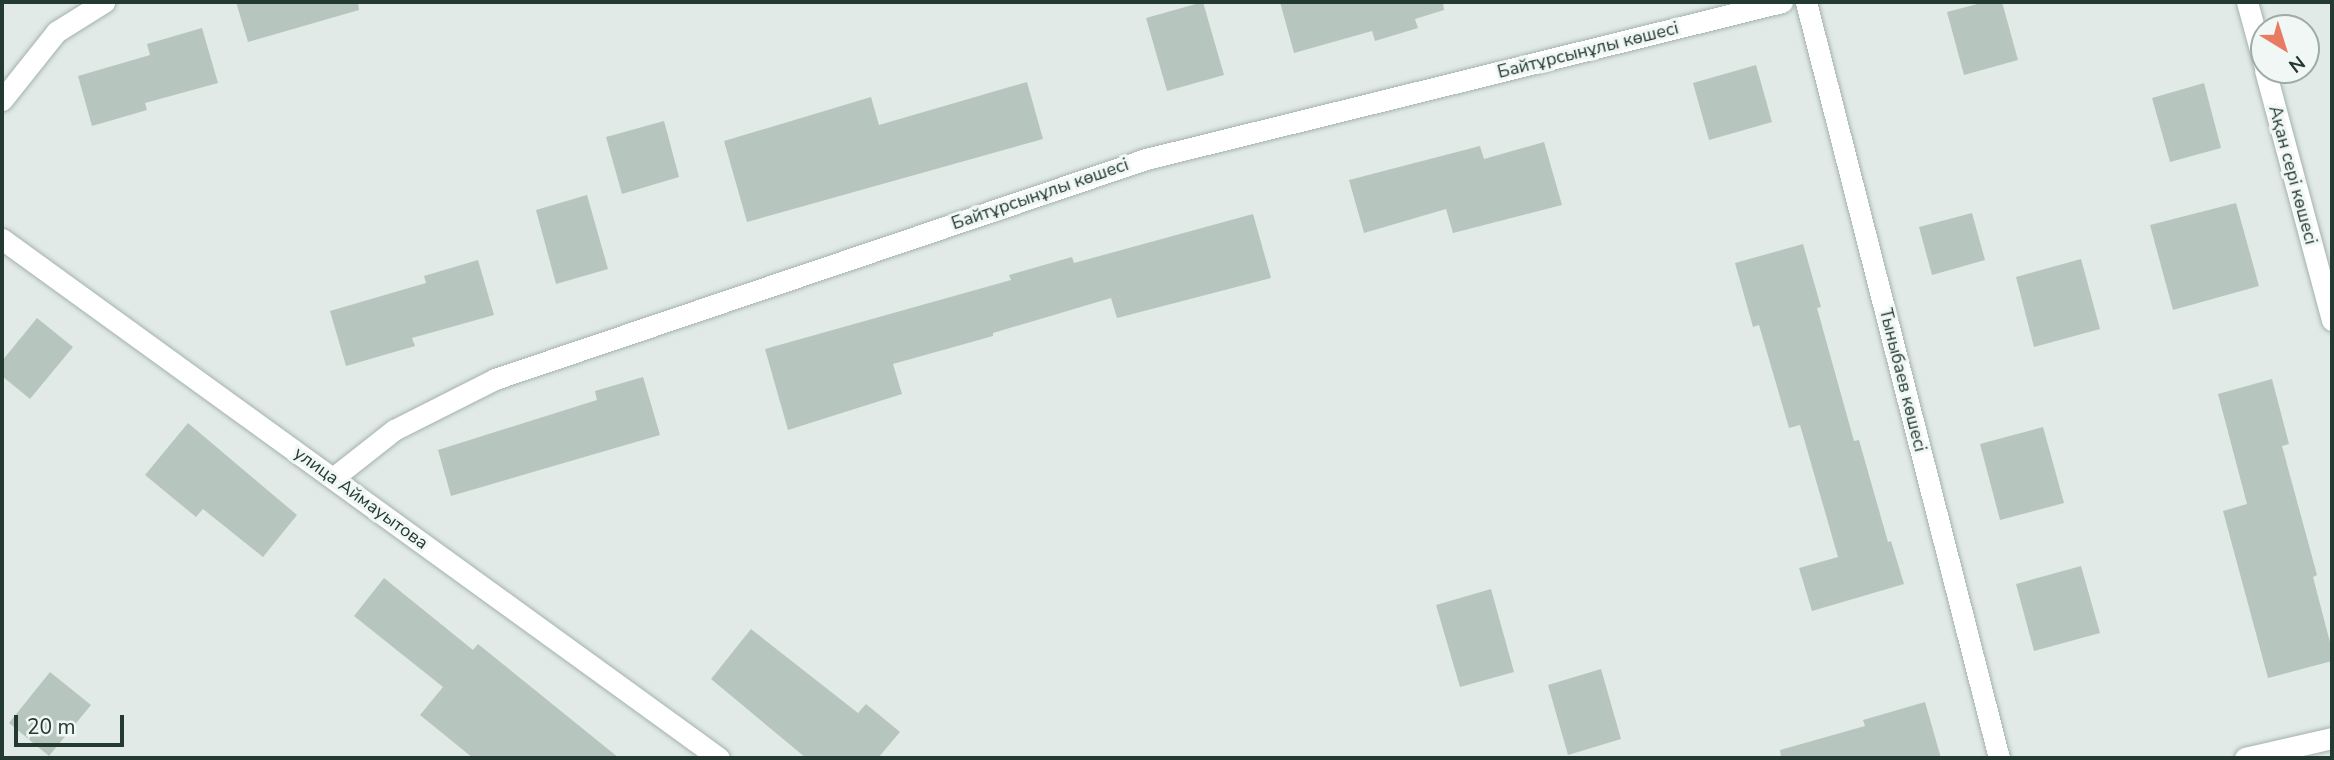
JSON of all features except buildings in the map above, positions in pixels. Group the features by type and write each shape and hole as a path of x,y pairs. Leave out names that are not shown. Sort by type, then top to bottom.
{"street":[{"path":"2,100 56,32 104,2"},
{"name":"Байтұрсынұлы көшесі","path":"332,478 394,430 495,379 1146,159 1782,2"},
{"name":"Тыныбаев көшесі","path":"1806,2 1999,758"},
{"name":"Ақан сері көшесі","path":"2270,84 2332,320"},
{"name":"улица Аймауытова","path":"2,239 719,758"},
{"path":"2245,758 2332,738"}]}
